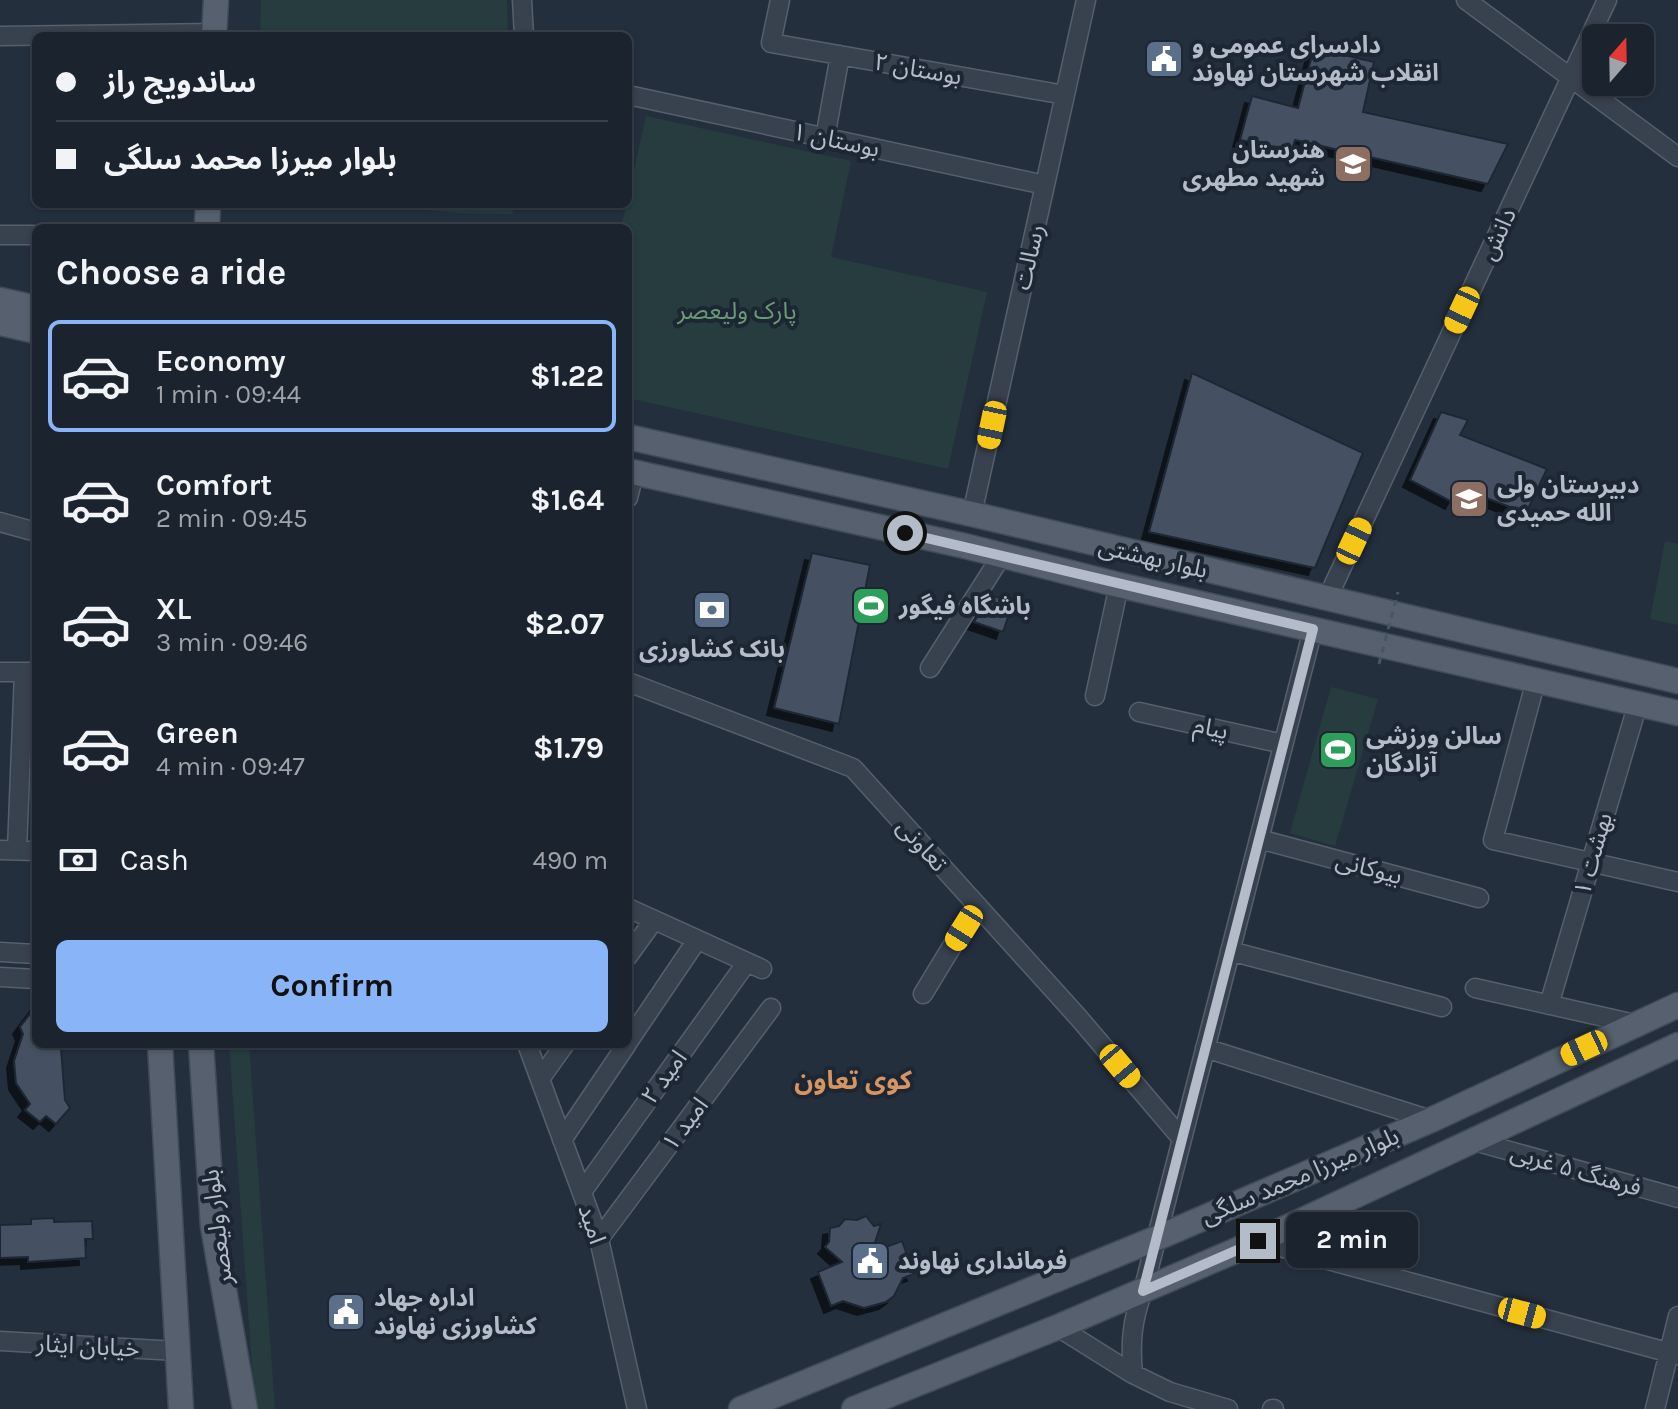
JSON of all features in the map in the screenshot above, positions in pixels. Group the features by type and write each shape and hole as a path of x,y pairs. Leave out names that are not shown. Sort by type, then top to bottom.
{"main road":[{"path":"0,300 32,307"},
{"path":"0,323 32,330"},
{"name":"بلوار بهشتی","path":"632,438 972,514 1678,681"},
{"name":"بلوار بهشتی","path":"632,472 965,546 1119,585 1678,713"},
{"path":"965,546 972,514"},
{"path":"1313,629 1327,599"},
{"name":"بلوار میرزا محمد سلگی","path":"741,1409 1157,1238 1431,1120 1678,1005"},
{"name":"بلوار میرزا محمد سلگی","path":"854,1409 1058,1327 1258,1241 1678,1045"},
{"path":"160,1049 201,1048"},
{"name":"بلوار ولیعصر","path":"201,1048 213,1227 245,1409"},
{"name":"بلوار ولیعصر","path":"160,1049 181,1409"}],"street":[{"path":"522,0 524,32"},
{"name":"بوستان ۲","path":"780,0 771,43 1065,95"},
{"name":"رسالت","path":"972,514 1086,0"},
{"path":"1466,0 1678,157"},
{"name":"دانش","path":"1327,599 1607,0"},
{"path":"41,32 213,15"},
{"path":"0,36 32,33"},
{"path":"825,138 840,55"},
{"name":"بوستان ۱","path":"632,96 1045,185"},
{"path":"0,235 32,235"},
{"path":"0,522 32,531"},
{"path":"930,668 1002,555"},
{"path":"1095,696 1119,585"},
{"path":"1133,1374 1131,1331 1313,629"},
{"path":"0,672 30,672 8,850 32,851"},
{"path":"1536,680 1493,840 1678,882"},
{"name":"تعاونی","path":"632,684 853,768 1078,1017 1182,1139"},
{"name":"بهشت ۱","path":"1549,1005 1638,703"},
{"name":"پیام","path":"1139,712 1283,744"},
{"name":"بیوکانی","path":"1259,839 1479,898"},
{"path":"923,994 977,905"},
{"path":"632,910 697,940 632,1036"},
{"path":"632,950 654,920"},
{"name":"امید ۲","path":"582,1192 754,966 697,940"},
{"path":"1230,951 1442,1007"},
{"path":"0,952 32,954"},
{"path":"0,977 32,979"},
{"path":"1475,988 1635,1024"},
{"name":"امید ۱","path":"599,1239 771,1008"},
{"name":"امید","path":"528,1048 599,1239 637,1409"},
{"path":"540,1079 562,1048"},
{"path":"562,1140 624,1048"},
{"path":"1205,1048 1431,1120"},
{"name":"فرهنگ ۵ غربی","path":"1474,1141 1678,1198"},
{"path":"1258,1241 1673,1354"},
{"path":"1655,1409 1673,1354 1678,1316"},
{"path":"1058,1327 1133,1374 1170,1392 1228,1409"},
{"name":"خیابان ایثار","path":"0,1341 177,1351"}],"path":[{"path":"1379,664 1398,592"}],"green space":[{"path":"261,0 507,0 508,32 260,32"},
{"name":"پارک ولیعصر","path":"646,116 851,161 831,257 987,292 948,469 632,399 632,224 622,224 625,208 632,208 632,179"},
{"path":"408,208 512,208 513,214"},
{"path":"1665,541 1678,544 1678,625 1650,619"},
{"name":"سالن ورزشی آزادگان","path":"1331,687 1378,699 1335,846 1290,833"},
{"path":"229,1048 249,1048 275,1409 255,1409"}],"building":[{"path":"1314,48 1374,62 1363,112 1508,144 1488,184 1295,140 1292,150 1240,140 1252,96 1298,108"},
{"path":"1192,373 1363,453 1315,568 1149,532"},
{"path":"1441,412 1468,420 1460,435 1547,469 1526,513 1460,488 1452,502 1410,480"},
{"path":"812,553 870,565 839,724 774,708"},
{"path":"990,596 1014,600 1003,632 974,622"},
{"path":"32,1011 32,1048 61,1048 65,1100 70,1108 56,1124 46,1116 40,1122 25,1110 30,1104 16,1083 14,1061 23,1034 20,1027"},
{"name":"فرمانداری نهاوند","path":"866,1216 874,1226 881,1224 872,1252 902,1241 914,1274 903,1278 894,1296 886,1302 864,1308 843,1301 831,1306 818,1272 842,1262 825,1247 829,1242 830,1228 839,1226 845,1219 857,1220"},
{"path":"54,1218 54,1222 92,1221 93,1239 85,1239 86,1258 28,1262 28,1257 0,1258 0,1225 31,1224 31,1219"}],"place":[{"name":"دادسرای عمومی و انقلاب شهرستان نهاوند","path":"1164,59"},
{"name":"هنرستان شهید مطهری","path":"1353,164"},
{"name":"دبیرستان ولی الله حمیدی","path":"1469,499"},
{"name":"باشگاه فیگور","path":"871,606"},
{"name":"بانک کشاورزی","path":"712,610"},
{"name":"سالن ورزشی آزادگان","path":"1338,750"},
{"name":"فرمانداری نهاوند","path":"870,1261"},
{"name":"اداره جهاد کشاورزی نهاوند","path":"346,1312"}],"district":[{"name":"کوی تعاون","path":"853,1080"}],"route":[{"path":"905,533 1313,629 1143,1291 1258,1241"}]}
